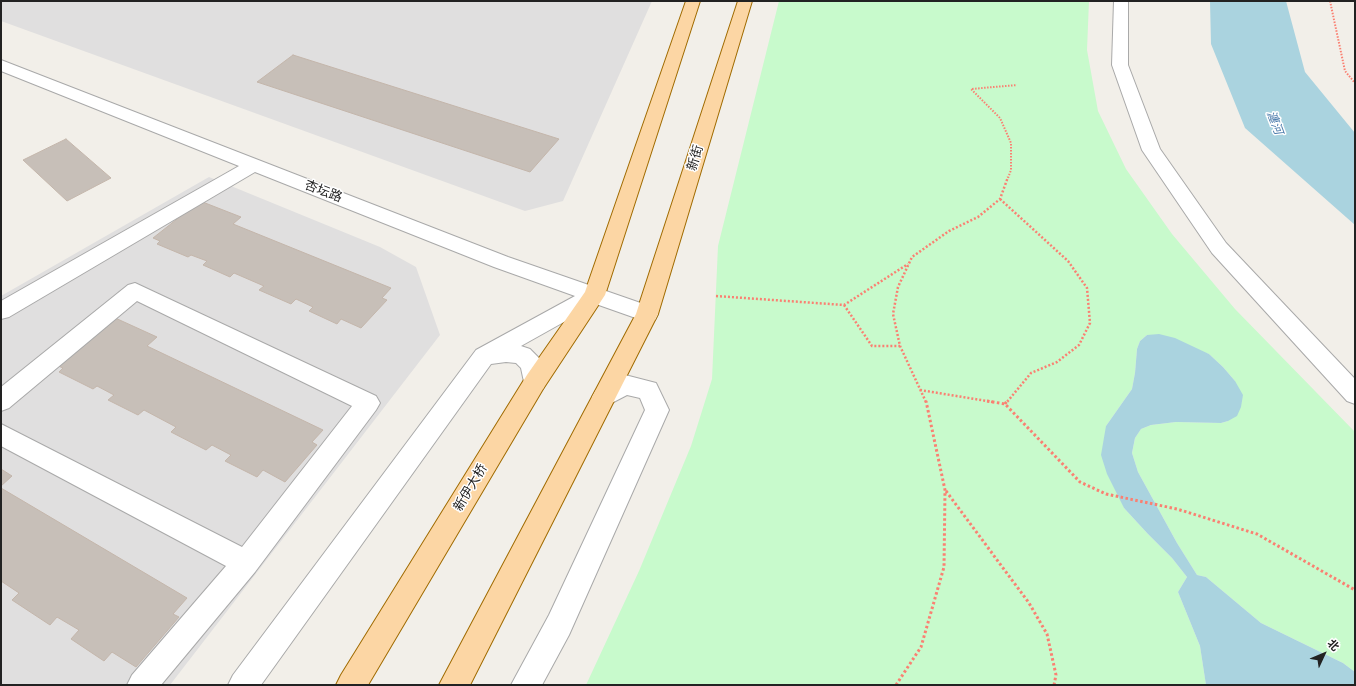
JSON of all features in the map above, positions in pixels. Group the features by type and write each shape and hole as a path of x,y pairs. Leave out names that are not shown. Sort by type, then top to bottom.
{"main road":[{"path":"595,295 693,1"},
{"name":"新街","path":"646,314 745,1"},
{"name":"新伊大桥","path":"351,685 536,382 595,295"},
{"path":"454,685 646,314"}],"street":[{"path":"1121,1 1120,65 1151,150 1220,248 1355,394"},
{"name":"杏坛路","path":"1,65 501,262 646,314"},
{"path":"1,311 254,165"},
{"path":"1,401 135,292 368,403 246,563 142,685"},
{"path":"244,685 484,356 595,295"},
{"path":"484,356 506,352 522,355 531,364 536,382"},
{"path":"526,685 559,625 657,410 648,390 625,385 604,397"},
{"path":"1,434 246,563"}],"path":[{"path":"1330,1 1345,71 1355,83"},
{"path":"896,685 921,647 944,567 945,490 927,404 900,346 893,314 898,287 912,257 942,236 978,218 1000,199 1011,170 1011,143 1000,118 971,89 1017,85"},
{"path":"1000,199 1068,261 1087,288 1090,323 1079,345 1057,362 1031,373 1005,404"},
{"path":"716,296 844,305 909,264"},
{"path":"844,305 872,346 900,346"},
{"path":"920,390 1005,404 1080,482 1106,494 1177,509 1258,534 1355,590"},
{"path":"945,490 1029,603 1047,634 1056,675 1054,685"}],"shaded area":[{"path":"1,1 652,1 563,201 525,211 1,21"},
{"path":"209,177 380,247 416,267 440,335 170,685 1,685 1,296"}],"green space":[{"path":"779,1 1089,1 1087,50 1098,111 1126,169 1172,234 1235,309 1355,432 1355,672 1343,663 1261,623 1206,577 1197,575 1177,543 1138,472 1132,453 1135,438 1141,429 1151,425 1176,422 1221,423 1228,421 1235,381 1209,354 1147,335 1140,341 1137,349 1132,389 1106,426 1124,508 1172,558 1187,577 1178,592 1200,646 1206,685 586,685 639,571 691,446 712,379 718,246"}],"water":[{"name":"瀍河","path":"1210,1 1286,1 1305,72 1355,133 1355,225 1245,128 1211,44"},
{"path":"1159,334 1175,338 1209,354 1235,381 1243,395 1241,407 1237,416 1228,421 1221,423 1176,422 1151,425 1141,429 1135,438 1132,453 1138,472 1177,543 1197,575 1206,577 1261,623 1343,663 1355,672 1355,685 1206,685 1200,646 1178,592 1187,577 1172,558 1124,508 1107,474 1101,455 1106,426 1132,389 1137,349 1140,341 1147,335"}],"building":[{"path":"293,55 559,139 530,172 257,82"},
{"path":"66,139 111,178 67,201 23,160"},
{"path":"200,201 241,217 233,224 391,288 382,298 387,300 361,328 341,319 337,324 309,311 313,307 296,299 291,304 259,290 264,286 234,273 230,277 203,265 207,261 191,255 188,257 157,244 160,241 153,238"},
{"path":"113,317 157,337 147,346 323,430 312,442 317,445 285,482 263,470 257,477 225,461 231,455 212,445 206,450 171,432 176,427 144,410 138,415 108,400 114,395 97,386 93,389 59,372 63,368 56,365"},
{"path":"1,469 12,476 1,486"},
{"path":"1,488 187,598 173,614 179,617 136,667 112,652 104,661 71,639 79,630 57,617 50,625 12,600 19,593 1,581"}]}
